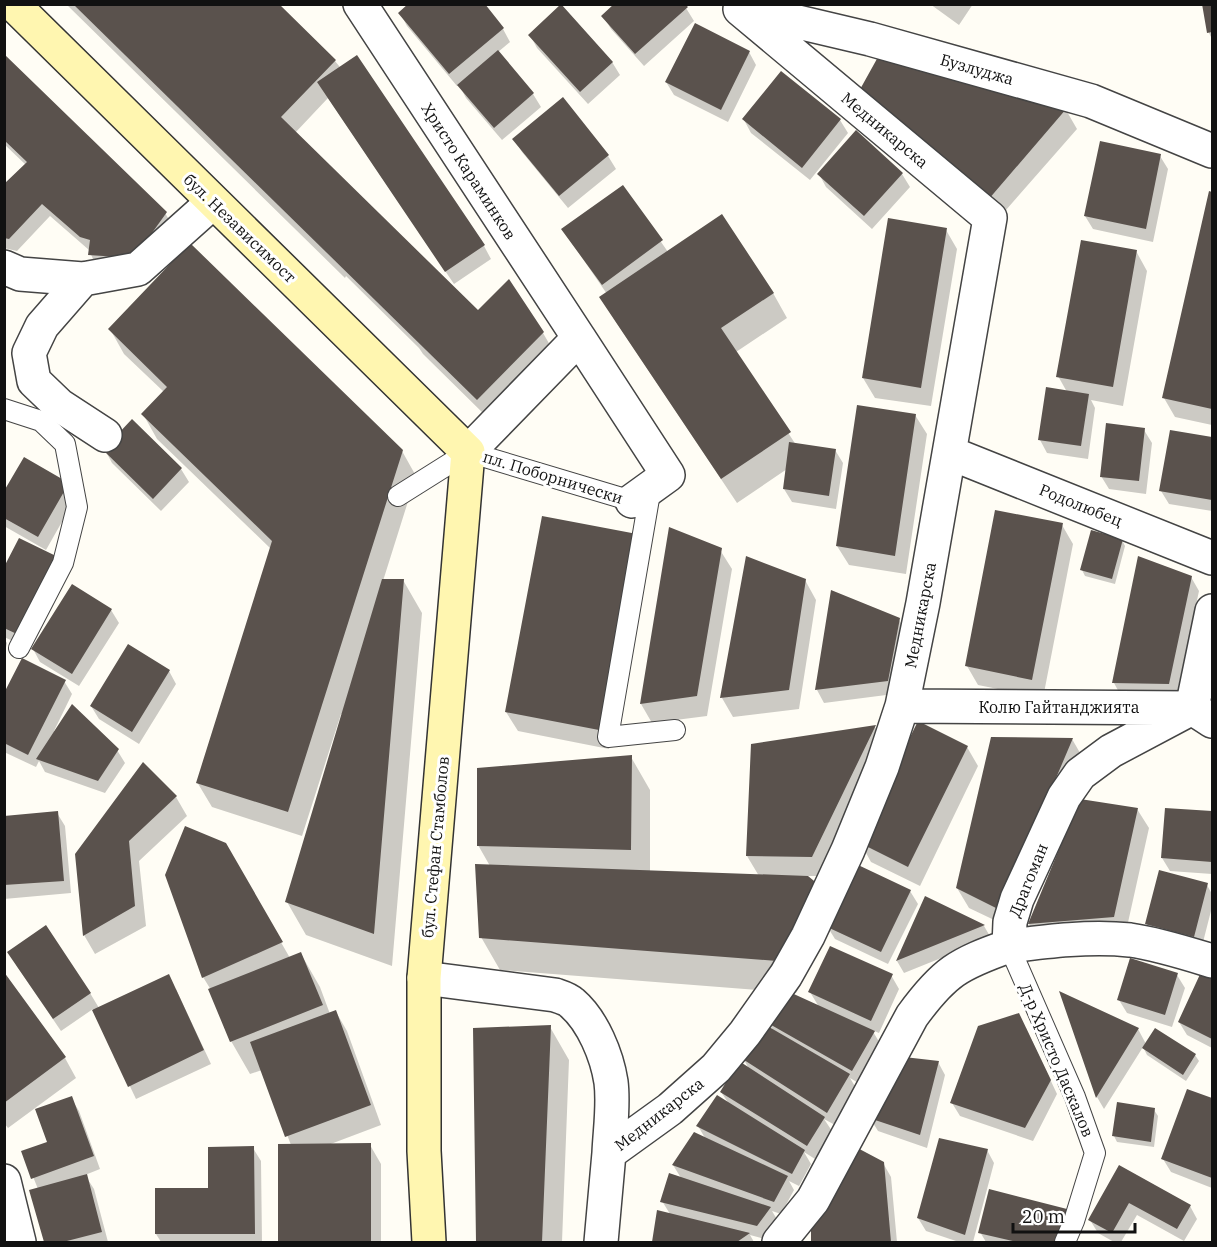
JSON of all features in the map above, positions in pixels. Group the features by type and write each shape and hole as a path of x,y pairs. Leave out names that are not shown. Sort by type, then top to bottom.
{"street":[{"name":"бул. Независимост","path":"13,4 468,452"},
{"name":"Христо Караминков","path":"360,4 579,338"},
{"name":"Бузлуджа","path":"738,7 870,39 1091,101 1212,151"},
{"name":"Медникарска","path":"601,1242 609,1153 670,1109 716,1068 745,1033 786,975 808,936 848,850 882,767 902,706 923,603 990,218 738,7"},
{"path":"4,267 20,274 83,279 138,269 213,202"},
{"path":"83,279 42,326 29,353 34,381 59,405 105,435"},
{"path":"579,338 668,475 642,494"},
{"name":"пл. Поборнически","path":"468,452 579,338"},
{"name":"бул. Стефан Стамболов","path":"429,1242 424,1151 424,978 468,452"},
{"name":"Родолюбец","path":"950,453 1212,558"},
{"path":"1202,714 1212,611"},
{"name":"Колю Гайтанджията","path":"902,706 1202,714"},
{"name":"Драгоман","path":"1009,946 1010,922 1017,899 1064,797 1080,774 1111,751 1202,714"},
{"path":"779,1242 813,1200 912,1016 931,990 951,970 977,957 1009,946 1078,939 1130,940 1166,947 1212,961"},
{"path":"424,978 555,995 570,1001 583,1014 608,1068 611,1084 609,1153"},
{"path":"4,1181 19,1242"}],"lane":[{"path":"4,410 41,421 65,444 76,507 63,563 19,648"},
{"name":"пл. Поборнически","path":"468,452 642,494"},
{"path":"398,496 468,452"},
{"path":"642,494 608,737 675,730"},
{"name":"Д-р Христо Даскалов","path":"1009,946 1076,1097 1095,1153 1074,1221 1065,1242"}],"building":[{"path":"73,4 279,4 336,60 281,117 478,310 509,279 544,332 477,400"},
{"path":"408,4 485,4 504,28 449,74 398,13"},
{"path":"561,4 613,62 580,92 528,35"},
{"path":"614,4 685,4 688,7 635,54 601,16"},
{"path":"1202,4 1212,4 1212,32 1207,33"},
{"path":"695,23 750,51 721,110 665,82"},
{"path":"498,50 534,93 494,128 457,85"},
{"path":"4,54 167,212 134,258 88,255 90,240 80,237 42,204 9,239 4,238 4,184 27,162 4,140"},
{"path":"357,55 485,245 445,272 317,82"},
{"path":"878,57 1067,108 988,200 858,93"},
{"path":"781,71 841,119 802,168 742,119"},
{"path":"563,97 609,155 559,196 512,139"},
{"path":"856,130 903,173 864,216 817,174"},
{"path":"1100,141 1161,154 1146,229 1084,216"},
{"path":"623,185 663,240 602,285 561,229"},
{"path":"1209,191 1212,192 1212,409 1162,398"},
{"path":"722,214 774,293 721,328 791,432 721,479 599,297"},
{"path":"888,218 947,228 921,388 862,378"},
{"path":"1081,240 1137,250 1113,387 1056,377"},
{"path":"190,243 403,450 288,812 196,783 272,541 141,414 167,387 108,329"},
{"path":"1046,387 1089,394 1081,446 1038,440"},
{"path":"857,405 916,414 895,556 836,546"},
{"path":"132,419 182,468 153,499 103,450"},
{"path":"1106,423 1145,428 1139,481 1100,477"},
{"path":"1170,430 1212,437 1212,500 1159,491"},
{"path":"789,442 836,449 829,496 783,489"},
{"path":"24,457 69,483 38,537 4,518 4,491"},
{"path":"995,510 1063,523 1032,680 965,666"},
{"path":"542,516 637,534 599,730 505,712"},
{"path":"669,527 722,548 697,696 640,704"},
{"path":"1091,530 1123,539 1112,579 1080,570"},
{"path":"19,538 56,556 19,635 4,628 4,567"},
{"path":"746,556 806,579 789,690 720,698"},
{"path":"1138,556 1192,576 1169,684 1112,683"},
{"path":"382,579 404,579 374,934 285,902"},
{"path":"72,584 112,609 72,674 31,649"},
{"path":"831,590 900,618 888,681 815,690"},
{"path":"128,644 170,670 132,732 90,706"},
{"path":"22,658 66,680 28,755 4,743 4,693"},
{"path":"72,704 119,749 98,781 36,759"},
{"path":"918,721 968,746 908,867 858,842"},
{"path":"876,725 812,857 746,856 751,744"},
{"path":"991,737 1073,738 1000,910 956,888"},
{"path":"632,755 631,850 477,846 477,768"},
{"path":"143,762 177,796 129,841 135,906 83,936 75,854"},
{"path":"1080,799 1138,808 1114,917 1028,924"},
{"path":"1165,808 1212,811 1212,862 1161,858"},
{"path":"58,811 64,881 4,885 4,816"},
{"path":"185,826 226,843 283,942 202,978 165,875"},
{"path":"475,864 808,876 819,885 777,961 479,938"},
{"path":"856,864 911,890 881,952 825,926"},
{"path":"1159,870 1208,883 1194,937 1145,924"},
{"path":"925,896 985,925 896,961"},
{"path":"46,925 91,993 53,1019 7,952"},
{"path":"830,946 893,974 871,1021 808,992"},
{"path":"301,952 323,1005 230,1042 208,989"},
{"path":"1130,958 1178,973 1165,1015 1117,1000"},
{"path":"1202,970 1212,975 1212,1039 1178,1022"},
{"path":"4,972 66,1057 4,1103"},
{"path":"169,974 204,1050 128,1087 92,1010"},
{"path":"785,990 875,1031 852,1071 766,1022"},
{"path":"1059,991 1139,1028 1096,1098"},
{"path":"336,1010 371,1105 285,1137 250,1042"},
{"path":"1019,1013 1051,1080 1025,1128 950,1103 978,1026"},
{"path":"764,1024 850,1074 827,1113 741,1058"},
{"path":"551,1025 542,1242 476,1242 473,1028"},
{"path":"1155,1028 1196,1054 1183,1075 1142,1048"},
{"path":"904,1057 939,1061 920,1135 869,1118"},
{"path":"739,1061 825,1117 807,1146 720,1092"},
{"path":"1187,1089 1212,1098 1212,1178 1161,1159"},
{"path":"717,1095 805,1150 792,1174 696,1126"},
{"path":"72,1096 94,1156 31,1179 21,1151 47,1142 35,1109"},
{"path":"1117,1102 1155,1108 1151,1142 1112,1136"},
{"path":"694,1132 788,1176 774,1202 672,1165"},
{"path":"939,1138 988,1149 965,1235 917,1218"},
{"path":"371,1143 371,1242 278,1242 278,1144"},
{"path":"850,1144 884,1162 891,1242 811,1242 811,1217"},
{"path":"254,1146 255,1234 155,1234 155,1188 208,1188 208,1147"},
{"path":"1119,1165 1191,1205 1177,1229 1129,1203 1112,1233 1088,1220"},
{"path":"669,1173 771,1207 757,1226 660,1202"},
{"path":"87,1174 102,1232 63,1242 44,1242 29,1190"},
{"path":"989,1189 1067,1209 1058,1242 1017,1242 978,1233"},
{"path":"657,1210 750,1233 737,1242 652,1242"}]}
